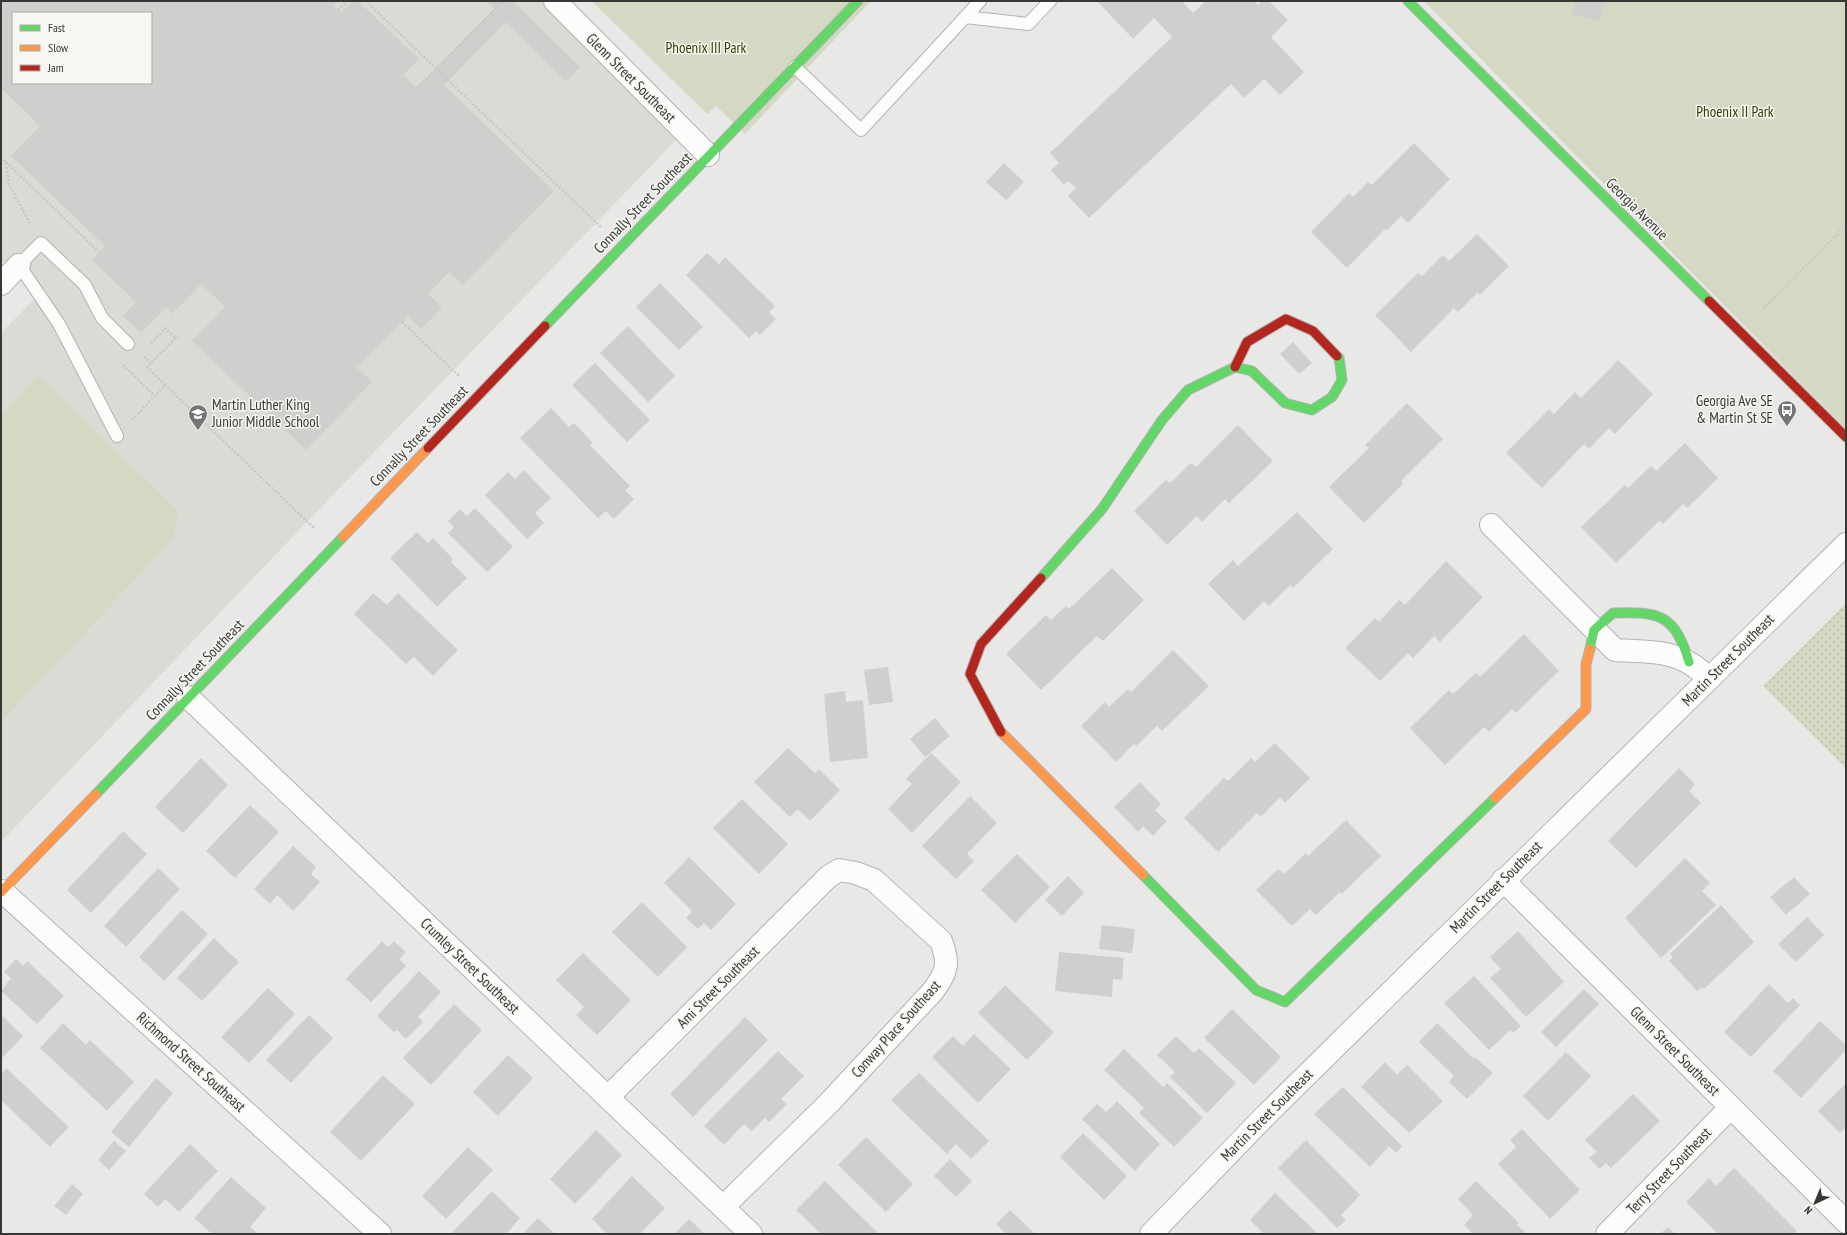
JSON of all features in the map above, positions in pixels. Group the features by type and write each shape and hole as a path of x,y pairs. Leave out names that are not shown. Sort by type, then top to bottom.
{"street":[{"name":"Glenn Street Southeast","path":"555,1 708,155"},
{"name":"Connally Street Southeast","path":"2,891 708,155 858,1"},
{"name":"Georgia Avenue","path":"1408,1 1846,436"},
{"path":"1,284 19,265"},
{"path":"1235,367 1252,371 1285,403 1312,410 1332,397 1342,380 1339,358 1313,331 1286,319 1247,342 1235,367 1188,390 1162,420 1102,509 981,644 970,674 1000,731 1256,990 1285,1002 1586,709 1586,664 1594,630 1614,613 1644,613 1661,618 1677,630 1690,662"},
{"path":"1491,525 1615,650 1663,652 1690,662 1709,678"},
{"name":"Martin Street Southeast","path":"1151,1234 1266,1115 1846,544"},
{"name":"Crumley Street Southeast","path":"188,697 751,1234"},
{"name":"Conway Place Southeast","path":"723,1207 828,1104 946,973 946,954 941,941 874,880 856,873 839,870 828,876"},
{"name":"Ami Street Southeast","path":"608,1097 828,876"},
{"name":"Glenn Street Southeast","path":"1503,880 1846,1222"},
{"name":"Richmond Street Southeast","path":"2,891 380,1234"},
{"name":"Terry Street Southeast","path":"1607,1234 1731,1107"}],"lane":[{"path":"795,67 861,130 980,1"},
{"path":"964,17 1028,24 1050,1"},
{"path":"117,436 59,324 19,265 41,243 85,285 102,318 128,344"}],"path":[{"path":"338,10 347,1"},
{"path":"366,1 603,229"},
{"path":"417,88 503,1"},
{"path":"1,157 99,252"},
{"path":"6,162 9,185 41,243"},
{"path":"1763,309 1846,225"},
{"path":"402,322 461,378"},
{"path":"146,348 165,328 177,337 147,368 315,529"},
{"path":"141,353 151,363"},
{"path":"117,436 165,385"}],"shaded area":[{"name":"Martin Luther King Junior Middle School","path":"1,1 550,1 682,134 300,529 1,842 1,333 39,294 1,260"}],"green space":[{"name":"Phoenix III Park","path":"592,1 871,1 745,134 716,106 707,114"},
{"name":"Phoenix II Park","path":"1424,1 1846,1 1846,429"},
{"path":"38,375 178,511 174,538 1,722 1,415"},
{"path":"1846,603 1846,768 1763,686"}],"building":[{"path":"1,1 338,1 334,6 341,13 353,1 358,1 419,59 403,75 417,88 494,9 486,1 513,1 580,67 566,82 506,22 444,85 554,191 463,285 449,272 428,294 442,307 421,329 408,316 357,368 372,382 306,450 192,341 225,307 201,284 172,314 166,307 141,333 123,316 136,302 92,260 105,246 11,156 40,126 1,88"},
{"path":"1097,1 1182,1 1193,13 1206,1 1254,1 1258,5 1262,1 1269,1 1288,20 1271,37 1304,72 1280,95 1264,79 1244,98 1231,84 1089,218 1068,196 1076,188 1068,181 1064,185 1051,170 1059,163 1050,153 1172,37 1154,18 1133,39"},
{"path":"1575,1 1604,1 1600,21 1572,15"},
{"path":"1414,143 1450,179 1408,223 1401,216 1387,230 1385,229 1347,268 1311,232 1349,193 1353,197 1368,182 1372,185"},
{"path":"1004,163 1024,182 1006,200 986,182"},
{"path":"1477,234 1509,266 1480,295 1478,292 1458,312 1454,308 1411,352 1375,315 1418,273 1422,276 1443,255 1449,261"},
{"path":"707,253 719,264 725,257 775,306 769,312 776,319 760,335 756,331 749,338 686,275"},
{"path":"660,283 703,327 679,350 636,307"},
{"path":"628,326 675,376 648,402 600,353"},
{"path":"1293,342 1312,363 1299,374 1280,354"},
{"path":"1618,360 1653,394 1615,434 1609,428 1589,449 1584,444 1542,488 1506,453 1549,409 1554,414 1575,392 1581,398"},
{"path":"595,363 650,420 627,442 572,385"},
{"path":"1407,403 1443,439 1401,481 1403,484 1364,523 1329,487 1369,448 1365,445"},
{"path":"551,408 569,427 574,423 593,443 590,445 630,486 625,490 634,499 614,519 606,511 598,518 520,438"},
{"path":"1238,425 1273,461 1229,503 1225,499 1202,522 1197,516 1167,545 1134,511 1166,480 1170,483 1191,463 1196,467"},
{"path":"1685,443 1718,478 1687,508 1683,504 1663,524 1659,521 1616,563 1581,527 1625,485 1628,488 1651,466 1656,471"},
{"path":"524,470 551,498 535,513 544,523 527,539 485,495 508,472 515,479"},
{"path":"475,508 513,547 487,572 448,533 454,527 448,521 460,509 467,516"},
{"path":"1297,512 1333,549 1293,588 1290,585 1269,606 1264,601 1244,621 1208,584 1233,560 1238,566"},
{"path":"417,532 428,543 433,538 453,559 451,562 467,578 437,607 390,558"},
{"path":"1446,561 1483,597 1440,642 1434,636 1413,658 1408,653 1380,681 1345,648 1375,618 1379,622 1399,600 1405,605"},
{"path":"1112,568 1144,600 1103,641 1097,636 1041,690 1006,654 1046,615 1051,620 1066,606 1069,609"},
{"path":"373,593 387,605 398,593 458,650 433,676 414,657 406,664 354,614"},
{"path":"1524,634 1559,671 1516,713 1512,709 1489,732 1484,727 1445,765 1410,728 1449,690 1453,694 1476,673 1480,677"},
{"path":"1173,650 1209,686 1162,731 1157,726 1136,746 1134,744 1116,762 1081,726 1105,702 1109,707 1128,689 1131,692"},
{"path":"888,667 893,702 869,705 864,670"},
{"path":"845,691 846,702 863,700 868,758 830,762 824,694"},
{"path":"935,718 950,736 925,757 910,739"},
{"path":"1275,743 1310,778 1285,803 1280,797 1261,817 1257,813 1218,852 1184,818 1224,778 1228,781 1251,758 1255,762"},
{"path":"788,748 815,773 819,769 840,790 810,821 798,809 790,817 754,782"},
{"path":"931,753 961,782 912,833 888,809 912,784 906,779"},
{"path":"201,758 228,785 183,833 155,807"},
{"path":"1679,768 1695,784 1689,791 1701,803 1636,868 1608,841"},
{"path":"1140,782 1161,804 1155,810 1167,821 1153,836 1143,826 1138,832 1114,807"},
{"path":"970,796 997,823 967,854 974,861 956,879 922,846"},
{"path":"742,799 788,844 759,874 713,828"},
{"path":"250,805 279,832 235,878 206,851"},
{"path":"1346,820 1381,856 1342,894 1340,892 1316,915 1310,909 1292,926 1256,890 1278,869 1284,874 1306,853 1308,856"},
{"path":"123,831 147,854 91,913 67,890"},
{"path":"293,846 316,867 311,874 320,882 293,911 277,895 270,904 254,889"},
{"path":"1017,854 1050,887 1015,923 981,890"},
{"path":"689,857 736,904 711,930 704,923 698,929 686,918 692,911 664,883"},
{"path":"1685,858 1710,883 1702,891 1716,905 1661,958 1625,918"},
{"path":"158,868 180,889 126,947 104,926"},
{"path":"1068,876 1084,893 1062,916 1045,900"},
{"path":"1794,877 1810,894 1786,915 1770,897"},
{"path":"642,902 687,947 658,977 612,932"},
{"path":"1721,905 1754,942 1704,989 1702,987 1697,991 1669,961 1673,957 1670,954"},
{"path":"182,910 208,934 164,981 139,957"},
{"path":"1807,917 1824,935 1796,962 1778,944"},
{"path":"1102,925 1135,929 1132,953 1099,949"},
{"path":"1518,931 1564,982 1526,1017 1490,978 1501,969 1490,957"},
{"path":"214,938 239,962 202,1001 177,978"},
{"path":"382,941 388,947 394,941 406,952 399,959 406,966 371,1002 346,979"},
{"path":"1059,952 1124,958 1122,980 1113,979 1112,997 1055,991"},
{"path":"583,953 631,1000 597,1035 576,1015 584,1007 556,980"},
{"path":"16,959 23,966 27,961 64,996 37,1024 1,991 11,978 4,972"},
{"path":"419,971 441,992 418,1017 423,1022 406,1039 397,1030 394,1032 377,1016"},
{"path":"1474,976 1521,1026 1513,1033 1510,1030 1489,1050 1444,1003"},
{"path":"1769,984 1788,1003 1793,998 1800,1005 1751,1057 1724,1032"},
{"path":"1005,985 1054,1032 1027,1060 978,1013"},
{"path":"268,988 295,1014 249,1063 221,1037"},
{"path":"1584,989 1599,1004 1556,1047 1541,1032"},
{"path":"454,1004 482,1030 431,1085 403,1058"},
{"path":"1232,1009 1281,1057 1254,1085 1204,1038"},
{"path":"1,1015 23,1036 1,1059"},
{"path":"309,1015 333,1038 291,1083 266,1060"},
{"path":"745,1017 768,1040 693,1117 670,1094"},
{"path":"1820,1021 1846,1045 1846,1050 1801,1098 1773,1071"},
{"path":"63,1023 86,1045 90,1040 134,1082 107,1111 40,1048"},
{"path":"1437,1023 1473,1058 1475,1057 1493,1073 1467,1099 1449,1082 1454,1076 1419,1042"},
{"path":"974,1034 1011,1069 978,1103 932,1057 953,1036 963,1046"},
{"path":"1176,1036 1194,1053 1199,1048 1236,1083 1207,1113 1170,1077 1175,1072 1157,1055"},
{"path":"1124,1049 1163,1087 1167,1083 1203,1118 1174,1147 1139,1113 1144,1108 1104,1070"},
{"path":"778,1051 804,1076 781,1099 787,1104 769,1122 765,1118 752,1131 744,1124 724,1145 704,1126"},
{"path":"1566,1052 1591,1076 1548,1121 1523,1096"},
{"path":"508,1055 533,1078 498,1116 473,1092"},
{"path":"1385,1062 1397,1075 1407,1065 1443,1101 1409,1133 1361,1087"},
{"path":"6,1068 69,1127 50,1147 1,1100 1,1074"},
{"path":"919,1073 989,1141 971,1159 956,1144 947,1154 891,1100"},
{"path":"383,1075 415,1104 361,1161 330,1132"},
{"path":"156,1078 173,1093 129,1147 111,1132"},
{"path":"1846,1083 1846,1127 1840,1133 1818,1111"},
{"path":"1343,1087 1402,1146 1396,1153 1389,1146 1370,1167 1314,1114"},
{"path":"1633,1094 1660,1121 1611,1168 1606,1163 1600,1169 1589,1158 1597,1152 1585,1140"},
{"path":"1117,1101 1160,1144 1135,1171 1082,1119 1097,1104 1106,1112"},
{"path":"1522,1129 1580,1190 1550,1219 1498,1164 1516,1147 1510,1140"},
{"path":"596,1130 622,1155 575,1204 550,1179"},
{"path":"1083,1133 1127,1176 1104,1200 1060,1157"},
{"path":"866,1137 913,1184 886,1212 838,1165"},
{"path":"1306,1140 1360,1195 1341,1215 1346,1220 1337,1228 1278,1168"},
{"path":"114,1141 126,1151 109,1170 98,1160"},
{"path":"190,1144 218,1171 179,1212 165,1199 158,1207 144,1194"},
{"path":"468,1147 493,1170 446,1219 422,1196"},
{"path":"950,1159 972,1181 956,1197 934,1176"},
{"path":"1734,1168 1797,1231 1794,1234 1718,1234 1686,1202 1709,1178 1716,1186"},
{"path":"632,1176 665,1208 640,1234 607,1234 592,1219"},
{"path":"231,1177 266,1208 250,1227 258,1234 212,1234 194,1218"},
{"path":"825,1181 879,1234 819,1234 820,1233 796,1210"},
{"path":"1476,1181 1519,1223 1517,1225 1527,1234 1473,1234 1464,1225 1473,1215 1458,1199"},
{"path":"72,1184 83,1194 66,1215 54,1206"},
{"path":"492,1191 520,1218 506,1234 451,1234"},
{"path":"1275,1193 1318,1234 1264,1234 1250,1220"},
{"path":"1010,1210 1035,1234 1006,1234 996,1224"},
{"path":"538,1218 555,1234 523,1234"},
{"path":"689,1219 691,1221 705,1234 674,1234"},
{"path":"1668,1227 1675,1234 1660,1234"}],"traffic: fast":[{"path":"545,326 858,1"},
{"path":"1408,1 1709,301"},
{"path":"1041,578 1102,509 1162,420 1188,390 1235,367 1252,371 1285,403 1312,410 1332,397 1342,380 1339,358 1337,356"},
{"path":"96,794 343,537"},
{"path":"1590,649 1594,630 1613,613 1643,613 1654,615 1671,625 1678,634 1684,646 1689,662"},
{"path":"1143,875 1256,990 1285,1002 1495,798"}],"traffic: slow":[{"path":"343,537 428,448"},
{"path":"1495,798 1586,709 1586,664 1590,649"},
{"path":"1001,732 1143,875"},
{"path":"1,892 96,794"}],"traffic: jam":[{"path":"1709,301 1846,437"},
{"path":"1235,367 1247,342 1286,319 1313,331 1337,356"},
{"path":"428,448 545,326"},
{"path":"1001,732 970,674 981,644 1041,578"}],"place":[{"name":"Georgia Ave SE & Martin St SE","path":"1787,427"},
{"name":"Martin Luther King Junior Middle School","path":"198,431"}]}
